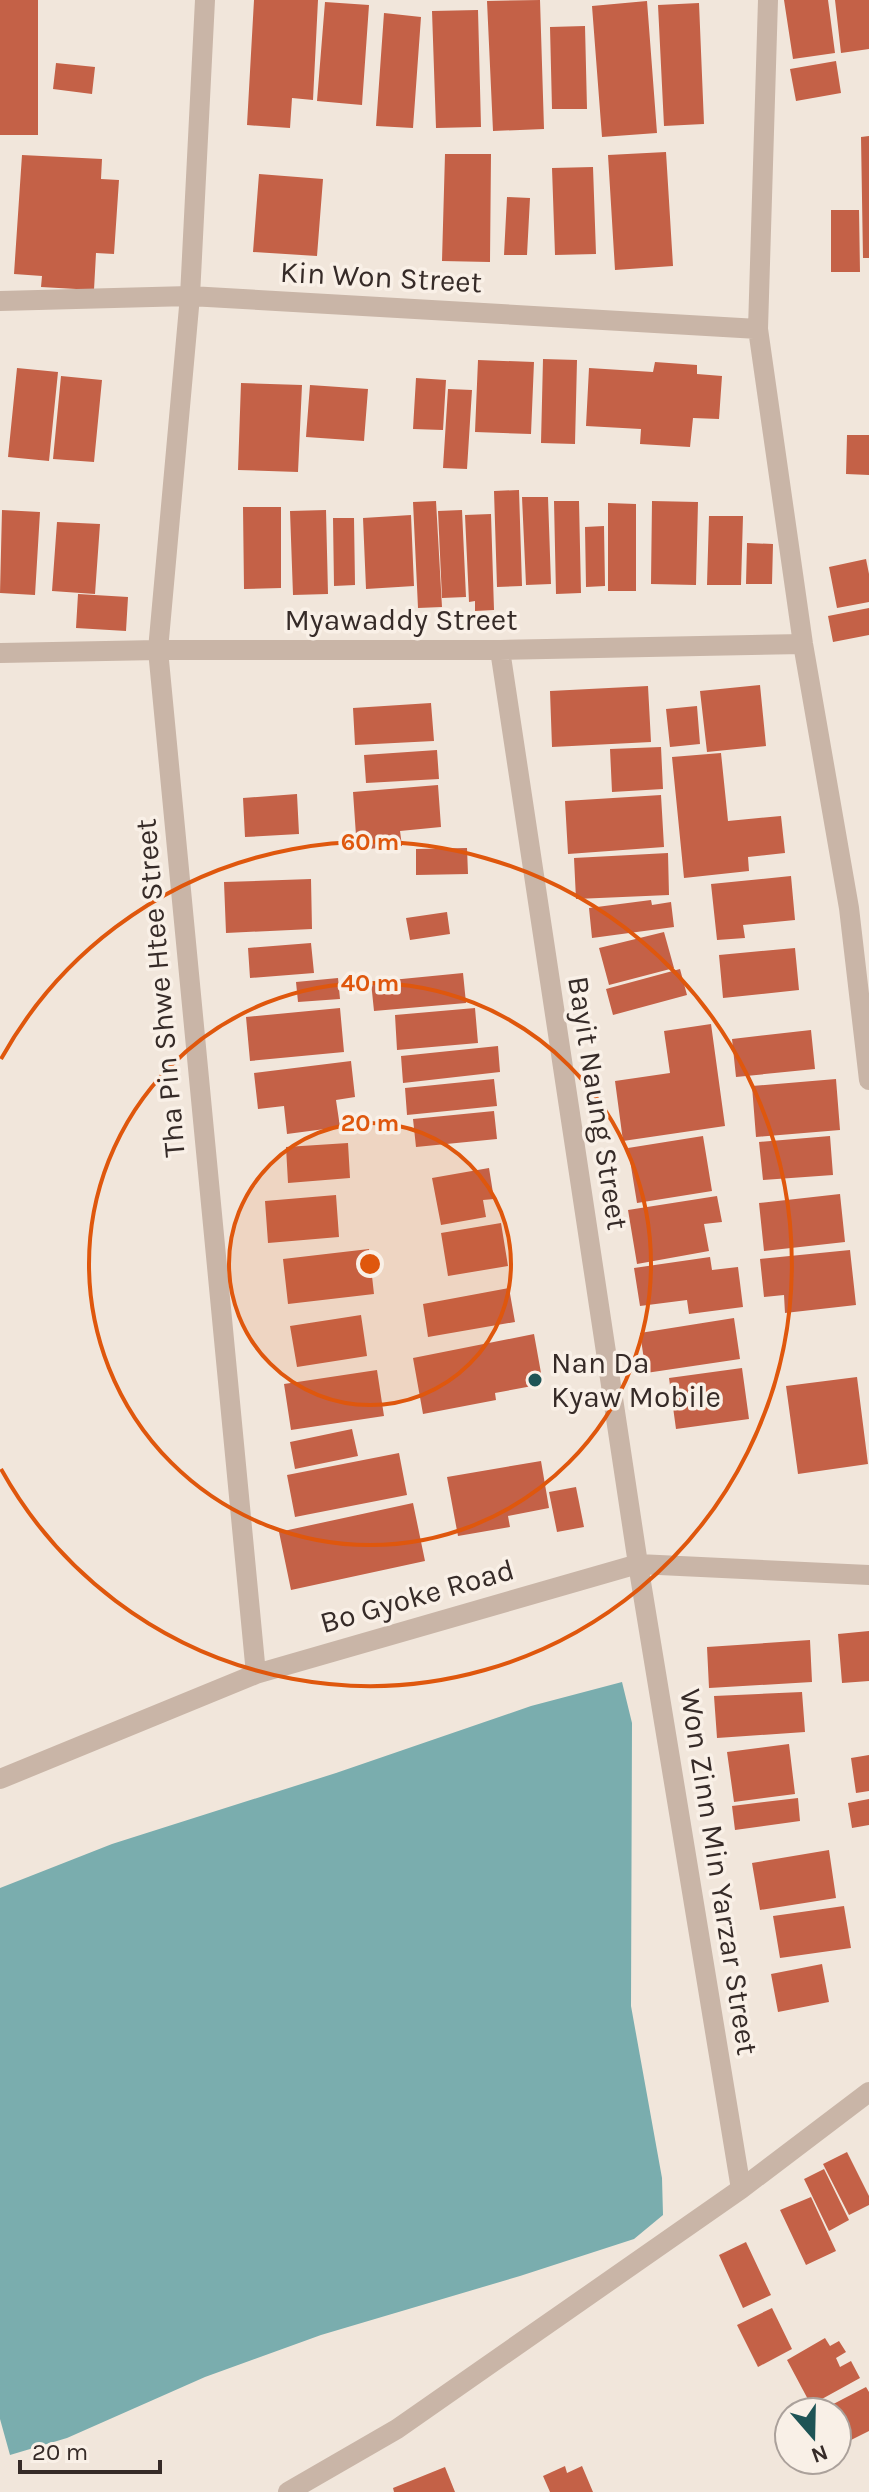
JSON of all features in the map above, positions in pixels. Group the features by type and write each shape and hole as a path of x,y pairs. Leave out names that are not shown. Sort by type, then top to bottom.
{"street":[{"name":"Tha Pin Shwe Htee Street","path":"205,0 190,296 158,650 256,1674"},
{"path":"768,0 758,329 803,644 849,908 869,1080"},
{"name":"Kin Won Street","path":"0,301 190,296 758,329"},
{"name":"Myawaddy Street","path":"0,653 500,650 803,644"},
{"name":"Bayit Naung Street","path":"500,650 638,1564"},
{"name":"Bo Gyoke Road","path":"0,1779 256,1674 638,1564 869,1575"},
{"name":"Won Zinn Min Yarzar Street","path":"638,1564 741,2189"},
{"path":"288,2492 397,2429 741,2189 869,2092"}],"water":[{"path":"622,1682 632,1723 631,2006 662,2178 663,2215 634,2239 321,2335 205,2377 67,2438 10,2455 0,2419 0,1888 112,1844 336,1773 531,1706"}],"building":[{"path":"0,0 38,0 38,135 0,135"},
{"path":"254,0 318,0 313,100 292,98 290,128 247,125"},
{"path":"540,0 544,129 493,131 487,1"},
{"path":"784,0 828,0 835,53 793,59"},
{"path":"835,0 869,0 869,49 841,53"},
{"path":"647,1 657,133 602,137 592,6"},
{"path":"325,2 369,5 362,105 317,101"},
{"path":"699,3 704,124 664,126 658,5"},
{"path":"478,10 481,127 436,128 432,11"},
{"path":"384,13 421,17 413,128 376,126"},
{"path":"585,26 587,109 552,109 550,27"},
{"path":"836,61 841,93 796,101 790,69"},
{"path":"56,63 95,67 92,94 53,89"},
{"path":"869,136 869,258 863,258 861,137"},
{"path":"666,152 673,266 615,270 608,155"},
{"path":"445,154 491,154 490,262 442,261"},
{"path":"22,155 102,159 101,179 119,180 114,254 96,253 94,290 41,287 42,276 14,274"},
{"path":"593,167 596,254 555,255 552,168"},
{"path":"259,174 323,179 317,256 253,252"},
{"path":"507,197 530,198 527,255 504,255"},
{"path":"831,210 859,210 860,272 831,272"},
{"path":"543,359 577,360 575,444 541,443"},
{"path":"478,360 534,362 531,434 475,432"},
{"path":"655,362 697,365 697,374 722,376 719,419 693,418 690,447 640,444 641,429 586,426 589,368 653,372"},
{"path":"17,368 58,372 49,461 8,457"},
{"path":"61,376 102,380 94,462 53,459"},
{"path":"416,378 446,380 443,430 413,429"},
{"path":"241,383 302,385 298,472 238,470"},
{"path":"310,385 368,389 364,441 306,437"},
{"path":"448,389 472,390 467,469 443,468"},
{"path":"847,435 869,435 869,475 846,474"},
{"path":"519,490 522,586 497,587 494,491"},
{"path":"522,497 548,497 551,584 526,585"},
{"path":"436,501 442,607 418,608 413,502"},
{"path":"554,501 579,501 581,593 556,594"},
{"path":"652,501 698,502 696,585 651,584"},
{"path":"608,503 636,504 636,591 608,591"},
{"path":"243,507 281,507 281,588 244,589"},
{"path":"2,510 40,512 35,595 0,593"},
{"path":"326,510 328,594 293,595 290,511"},
{"path":"462,510 466,597 442,598 438,511"},
{"path":"491,514 494,610 475,611 475,601 469,602 465,515"},
{"path":"411,515 414,586 366,589 363,518"},
{"path":"709,516 743,516 741,585 707,585"},
{"path":"333,518 354,518 355,585 334,586"},
{"path":"57,522 100,524 95,594 52,591"},
{"path":"604,526 605,586 586,587 585,527"},
{"path":"747,543 773,544 772,584 746,584"},
{"path":"866,559 869,602 837,608 829,567"},
{"path":"78,594 128,597 126,631 76,628"},
{"path":"869,608 869,635 833,642 828,616"},
{"path":"760,685 766,746 707,752 700,691"},
{"path":"648,686 651,742 552,747 550,691"},
{"path":"431,703 434,741 355,745 353,708"},
{"path":"697,706 700,744 670,747 666,709"},
{"path":"661,747 663,789 612,792 610,749"},
{"path":"437,750 439,779 366,783 364,755"},
{"path":"721,753 728,821 781,816 785,853 748,857 749,871 684,878 672,757"},
{"path":"438,785 441,827 400,831 402,846 357,850 353,792"},
{"path":"297,794 299,834 245,837 243,798"},
{"path":"661,795 664,847 568,854 565,801"},
{"path":"467,848 468,874 416,875 416,849"},
{"path":"668,853 669,895 576,899 574,858"},
{"path":"791,876 795,920 743,925 745,938 717,940 711,884"},
{"path":"311,879 312,929 226,933 224,882"},
{"path":"651,900 652,905 671,902 674,927 592,938 589,908"},
{"path":"447,912 450,934 410,940 406,918"},
{"path":"664,932 674,968 609,985 599,948"},
{"path":"311,943 314,973 250,978 248,948"},
{"path":"795,948 799,990 723,998 719,955"},
{"path":"680,969 687,995 613,1015 606,989"},
{"path":"463,973 466,1003 374,1011 371,982"},
{"path":"338,978 340,999 298,1002 296,982"},
{"path":"340,1008 344,1052 250,1061 246,1017"},
{"path":"475,1008 478,1043 397,1050 395,1015"},
{"path":"711,1024 725,1126 623,1141 615,1081 670,1073 664,1031"},
{"path":"811,1030 815,1069 736,1077 732,1039"},
{"path":"498,1046 500,1072 403,1083 401,1056"},
{"path":"351,1061 355,1097 336,1100 340,1127 287,1134 284,1106 258,1109 254,1073"},
{"path":"494,1079 497,1106 407,1115 405,1088"},
{"path":"836,1079 840,1130 756,1137 752,1086"},
{"path":"494,1111 497,1139 416,1147 413,1119"},
{"path":"703,1136 712,1191 637,1203 628,1148"},
{"path":"830,1136 833,1175 763,1180 759,1142"},
{"path":"348,1143 350,1178 288,1183 286,1147"},
{"path":"489,1168 494,1199 483,1200 486,1217 441,1225 432,1178"},
{"path":"840,1194 845,1242 764,1251 759,1203"},
{"path":"336,1195 339,1237 268,1243 265,1201"},
{"path":"717,1196 722,1222 704,1224 709,1251 637,1264 628,1210"},
{"path":"501,1223 508,1266 448,1276 441,1233"},
{"path":"369,1249 374,1294 288,1304 283,1259"},
{"path":"850,1250 856,1305 785,1313 784,1295 764,1297 760,1259"},
{"path":"710,1257 712,1270 738,1267 743,1307 689,1314 687,1300 640,1306 634,1268"},
{"path":"509,1288 515,1322 428,1337 423,1304"},
{"path":"361,1315 367,1356 297,1367 290,1326"},
{"path":"734,1318 740,1359 646,1373 640,1333"},
{"path":"534,1334 543,1384 495,1393 496,1400 423,1414 413,1358"},
{"path":"742,1368 749,1419 676,1429 669,1378"},
{"path":"377,1370 384,1416 291,1430 284,1384"},
{"path":"857,1377 868,1464 798,1474 786,1386"},
{"path":"352,1429 358,1456 295,1469 290,1442"},
{"path":"399,1453 407,1495 295,1517 287,1475"},
{"path":"541,1461 549,1508 508,1516 510,1527 458,1536 447,1477"},
{"path":"576,1487 584,1527 557,1532 549,1492"},
{"path":"413,1503 425,1561 291,1590 279,1532"},
{"path":"869,1631 869,1681 842,1683 838,1634"},
{"path":"810,1640 812,1682 709,1688 707,1647"},
{"path":"802,1692 805,1732 717,1738 714,1696"},
{"path":"789,1744 795,1794 734,1802 727,1752"},
{"path":"869,1755 869,1791 856,1793 851,1758"},
{"path":"798,1798 800,1821 735,1830 732,1806"},
{"path":"869,1799 869,1825 852,1828 848,1803"},
{"path":"829,1850 836,1898 760,1910 752,1863"},
{"path":"844,1906 851,1948 780,1958 773,1916"},
{"path":"822,1964 829,2002 778,2012 771,1974"},
{"path":"847,2152 869,2196 869,2205 849,2215 823,2164"},
{"path":"824,2169 849,2220 829,2231 804,2179"},
{"path":"811,2197 836,2251 806,2265 780,2210"},
{"path":"746,2242 771,2295 743,2308 719,2255"},
{"path":"772,2308 792,2349 758,2367 737,2325"},
{"path":"825,2338 830,2346 839,2341 846,2352 836,2358 840,2367 851,2361 860,2378 827,2396 806,2396 787,2360"},
{"path":"866,2387 869,2392 869,2431 853,2439 853,2396 849,2396"},
{"path":"565,2466 567,2473 582,2466 593,2492 550,2492 543,2476"},
{"path":"445,2467 455,2492 394,2492 393,2488"}],"place":[{"name":"Nan Da Kyaw Mobile","path":"535,1380"}]}
